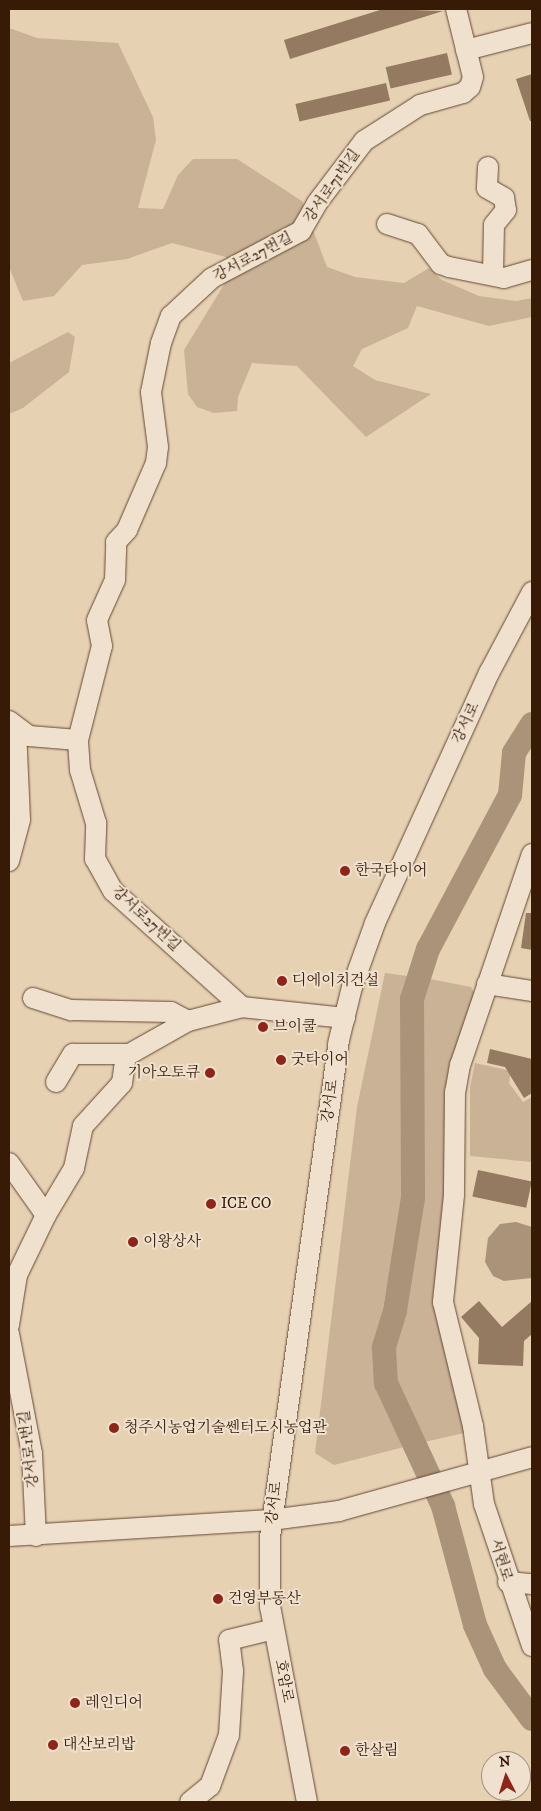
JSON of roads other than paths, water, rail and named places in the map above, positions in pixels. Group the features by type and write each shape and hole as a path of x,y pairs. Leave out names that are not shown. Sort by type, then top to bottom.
{"street":[{"path":"456,9 466,50 532,32"},
{"name":"강서로71번길","path":"301,231 317,203 364,141 420,105 463,93 473,77 466,50"},
{"path":"488,167 487,188 504,198 506,210 494,225 493,273"},
{"path":"387,224 418,234 441,264 493,273 504,278 532,270"},
{"name":"강서로27번길","path":"242,1006 113,891 104,878 95,859 96,823 80,770 78,740 102,646 98,620 115,580 116,542 127,530 156,463 158,447 151,392 161,343 171,316 212,278 301,231"},
{"name":"강서로","path":"271,1559 271,1520 345,1018 375,923 489,673 532,592"},
{"path":"9,861 20,820 13,724 44,739 78,740"},
{"name":"서현로","path":"532,854 486,984 455,1092 454,1195 444,1302 472,1474 484,1504 508,1582 532,1646"},
{"path":"486,984 532,991"},
{"path":"33,998 71,1010 171,1012 188,1021"},
{"path":"56,1082 73,1054 128,1054 188,1021 242,1006 345,1018"},
{"path":"9,1314 15,1262 74,1168 83,1126 122,1083 128,1054"},
{"path":"9,1163 46,1215"},
{"name":"강서로1번길","path":"9,1334 11,1367 29,1435 36,1536"},
{"path":"9,1536 36,1536 271,1520 339,1511 532,1457"},
{"name":"호암로","path":"271,1559 270,1607 307,1802"},
{"path":"508,1582 532,1584"},
{"path":"190,1802 210,1786 229,1735 233,1670 229,1640 274,1629"}],"waterway":[{"path":"532,724 514,753 510,795 428,949 412,999 413,1198 395,1311 384,1348 386,1383 443,1506 475,1625 495,1669 532,1719"}],"place":[{"name":"한국타이어","path":"345,871"},
{"name":"디에이치건설","path":"282,981"},
{"name":"브이쿨","path":"263,1027"},
{"name":"굿타이어","path":"281,1060"},
{"name":"기아오토큐","path":"210,1073"},
{"name":"ICE CO","path":"211,1204"},
{"name":"이왕상사","path":"133,1242"},
{"name":"청주시농업기술쎈터도시농업관","path":"114,1428"},
{"name":"건영부동산","path":"218,1599"},
{"name":"레인디어","path":"75,1703"},
{"name":"대산보리밥","path":"53,1745"},
{"name":"한살림","path":"345,1751"}]}
